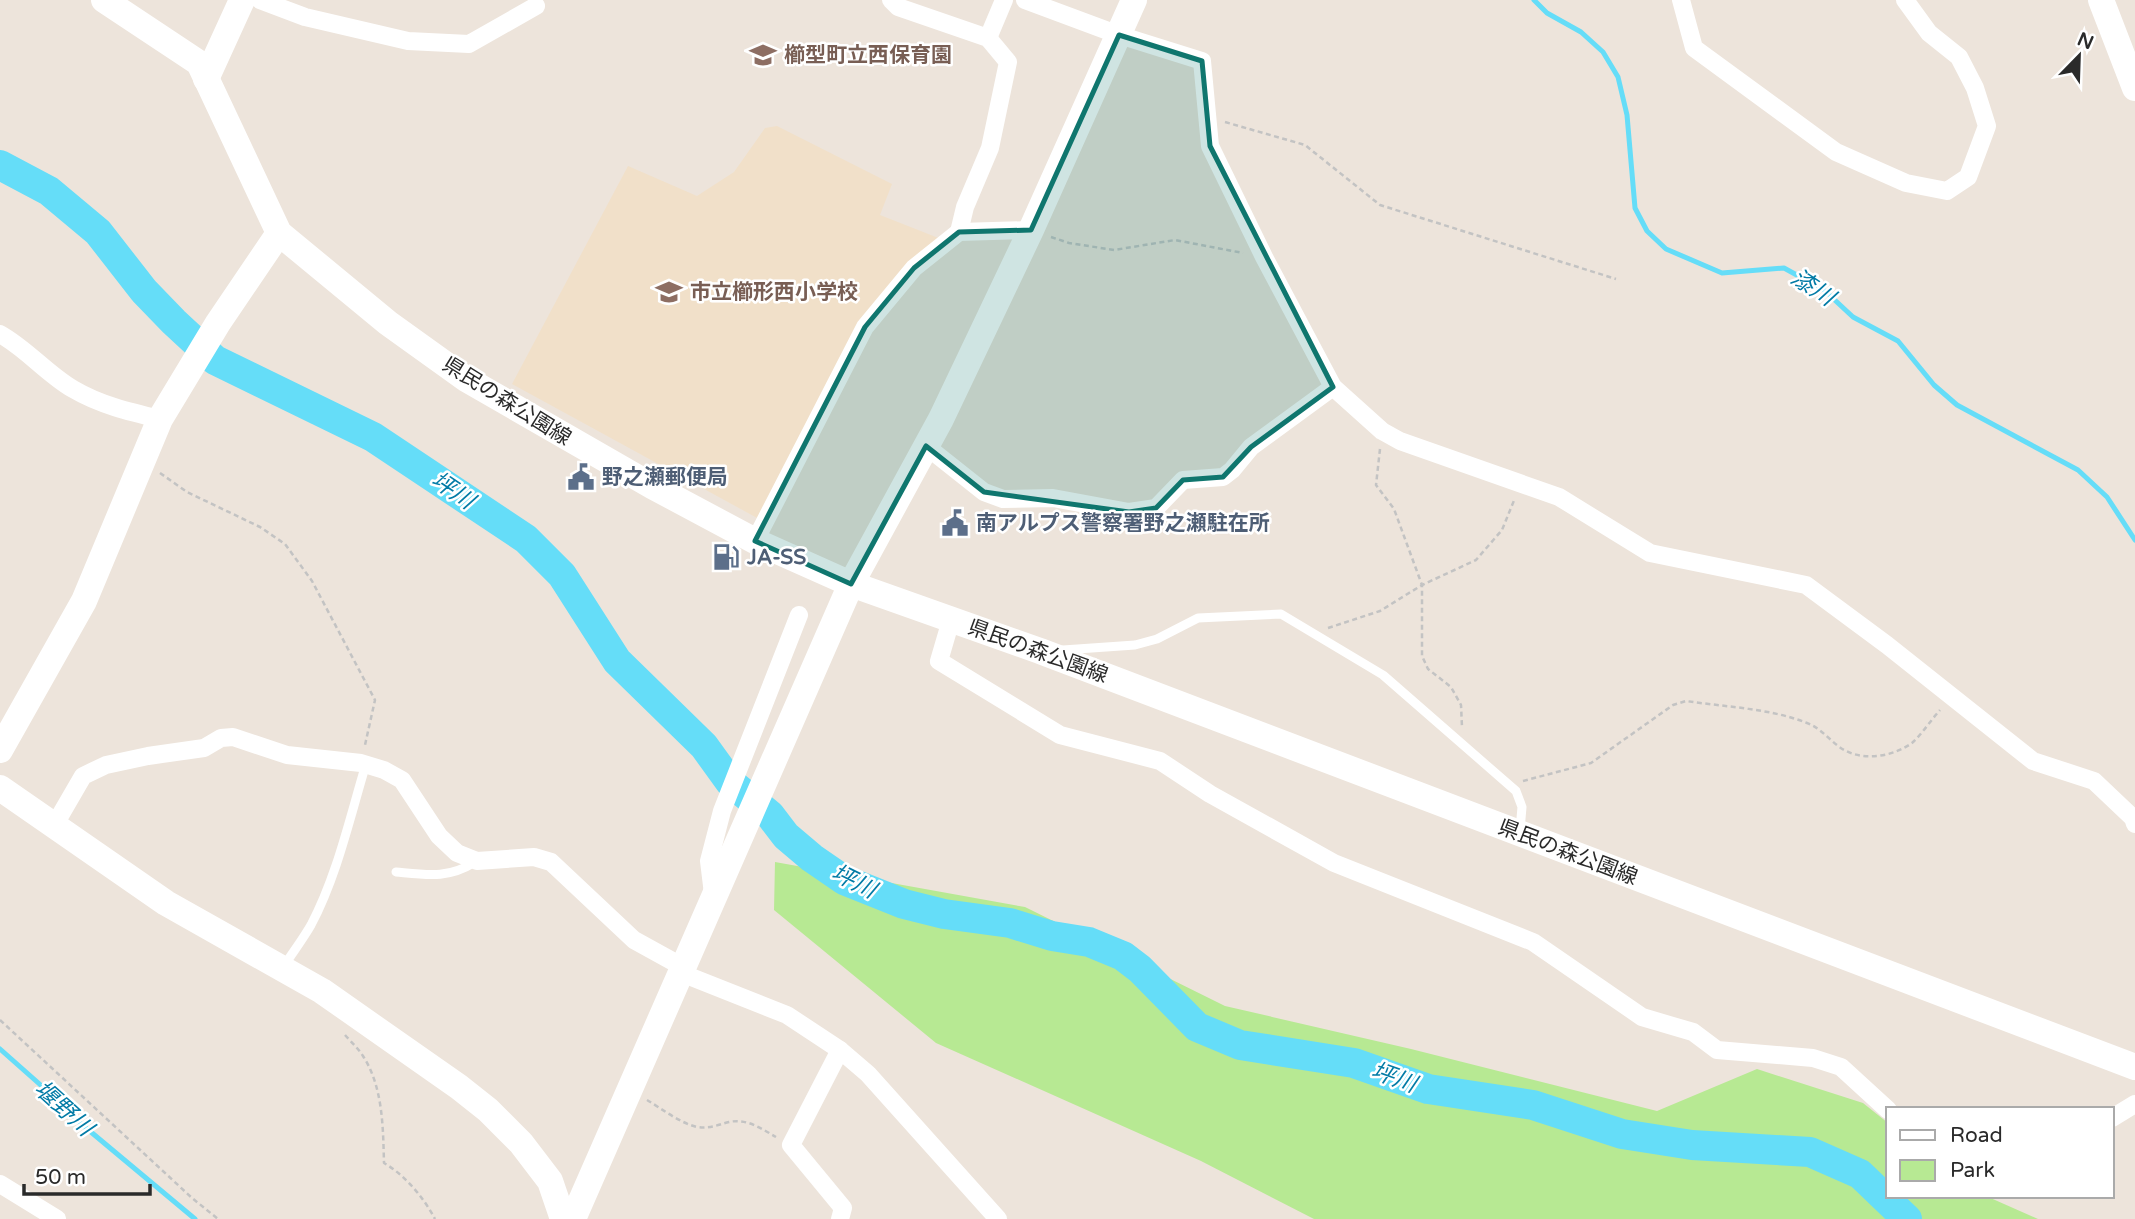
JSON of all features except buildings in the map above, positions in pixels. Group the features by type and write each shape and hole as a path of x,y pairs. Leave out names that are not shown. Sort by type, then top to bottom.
{"street":[{"name":"県民の森公園線","path":"104,0 199,63 279,233 388,323 466,379 629,474 755,541 851,584 1040,651 2135,1067"},
{"path":"206,79 242,0"},
{"path":"260,0 305,17 408,41 469,44 536,6"},
{"path":"755,541 865,327 914,268 958,232 965,207 990,148 1008,62 988,38 898,7 891,0"},
{"path":"988,38 1004,0"},
{"path":"1025,0 1119,35 1202,61 1210,146 1264,257 1333,387 1382,432 1400,441 1559,497 1650,553 1805,585 1887,645 2033,761 2094,781 2133,818 2135,824"},
{"path":"573,1219 851,584 926,446 1031,230 1134,0"},
{"path":"1681,0 1694,48 1836,152 1906,183 1947,191 1968,177 1987,126 1975,88 1959,57 1929,33 1905,0"},
{"path":"2101,0 2135,88"},
{"path":"958,232 1031,230"},
{"path":"0,750 84,601 165,411 218,323 279,233"},
{"path":"0,334 12,340 72,389 117,409 165,411"},
{"path":"926,446 984,492 1003,499 1053,498 1129,513 1156,508 1183,480 1223,477 1251,447 1333,387"},
{"path":"714,898 709,861 722,811 799,615"},
{"path":"951,620 939,661 1060,735 1160,761 1210,794 1334,863 1533,942 1642,1017 1693,1032 1717,1050 1813,1058 1840,1067 1886,1108"},
{"path":"54,826 83,776 117,763 204,748 221,738 233,737 287,755 364,764 384,770 402,780 439,836 457,853 477,861 534,857 551,862 634,940 682,970 787,1015 840,1051 868,1074 998,1219"},
{"path":"0,788 166,903 283,967 459,1087 488,1110 521,1143 550,1181 563,1219"},
{"path":"840,1051 791,1145 843,1208 840,1219"},
{"path":"2114,1117 2135,1104"},
{"path":"0,1184 57,1219"}],"lane":[{"path":"1040,651 1135,645 1157,639 1198,618 1282,614 1383,675 1516,791 1522,807 1520,833"},
{"path":"283,967 311,925 323,895 343,841 364,764"},
{"path":"396,872 434,876 460,872 477,861"}],"path":[{"path":"1208,120 1232,122 1306,145 1380,205 1616,279"},
{"path":"1031,230 1069,243 1114,250 1175,240 1264,257"},
{"path":"1382,432 1376,485 1394,509 1422,585 1422,656 1429,669 1451,687 1461,705 1463,743"},
{"path":"143,461 187,492 260,527 285,544 312,581 375,700 364,764"},
{"path":"1315,632 1380,611 1422,585 1476,560 1502,530 1521,483"},
{"path":"1509,785 1591,763 1673,705 1686,701 1768,713 1808,723 1827,734 1843,750 1863,758 1891,753 1912,743 1952,696"},
{"path":"0,1020 218,1219"},
{"path":"339,1027 363,1057 377,1089 382,1117 384,1163 396,1170 429,1207 435,1219"},
{"path":"629,1090 695,1126 711,1128 743,1121 756,1125 791,1145"}],"highlighted area":[{"path":"1119,35 1202,61 1210,146 1333,387 1251,447 1223,477 1183,480 1156,508 1129,512 984,492 926,446 851,584 755,541 865,327 914,268 959,232 1031,230"}],"shaded area":[{"path":"777,126 892,184 880,215 941,239 900,273 759,519 512,384 628,166 697,196 734,172 765,128"}],"green space":[{"path":"775,862 1025,907 1225,1006 1411,1049 1657,1111 1757,1069 1863,1103 1886,1121 1886,1198 1991,1198 2038,1219 1314,1219 1201,1161 936,1043 774,910"}],"waterway":[{"name":"漆川","path":"1534,0 1547,13 1581,32 1603,52 1618,77 1627,115 1635,208 1647,231 1666,249 1722,273 1784,268 1824,290 1853,317 1898,341 1934,385 1957,405 2078,470 2107,497 2135,540"},
{"name":"坪川","path":"0,165 49,191 98,232 144,291 215,360 373,437 526,539 562,575 617,661 704,746 730,782 770,815 786,836 844,880 904,904 944,914 1010,923 1052,936 1089,942 1123,956 1140,969 1197,1027 1240,1045 1354,1063 1428,1089 1533,1105 1622,1134 1692,1145 1810,1152 1860,1174 1907,1219"},
{"name":"堰野川","path":"0,1049 44,1088 55,1102 195,1219"}],"place":[{"name":"櫛型町立西保育園","path":"763,55"},
{"name":"市立櫛形西小学校","path":"669,292"},
{"name":"野之瀬郵便局","path":"581,477"},
{"name":"南アルプス警察署野之瀬駐在所","path":"955,523"},
{"name":"JA-SS","path":"726,557"}]}
